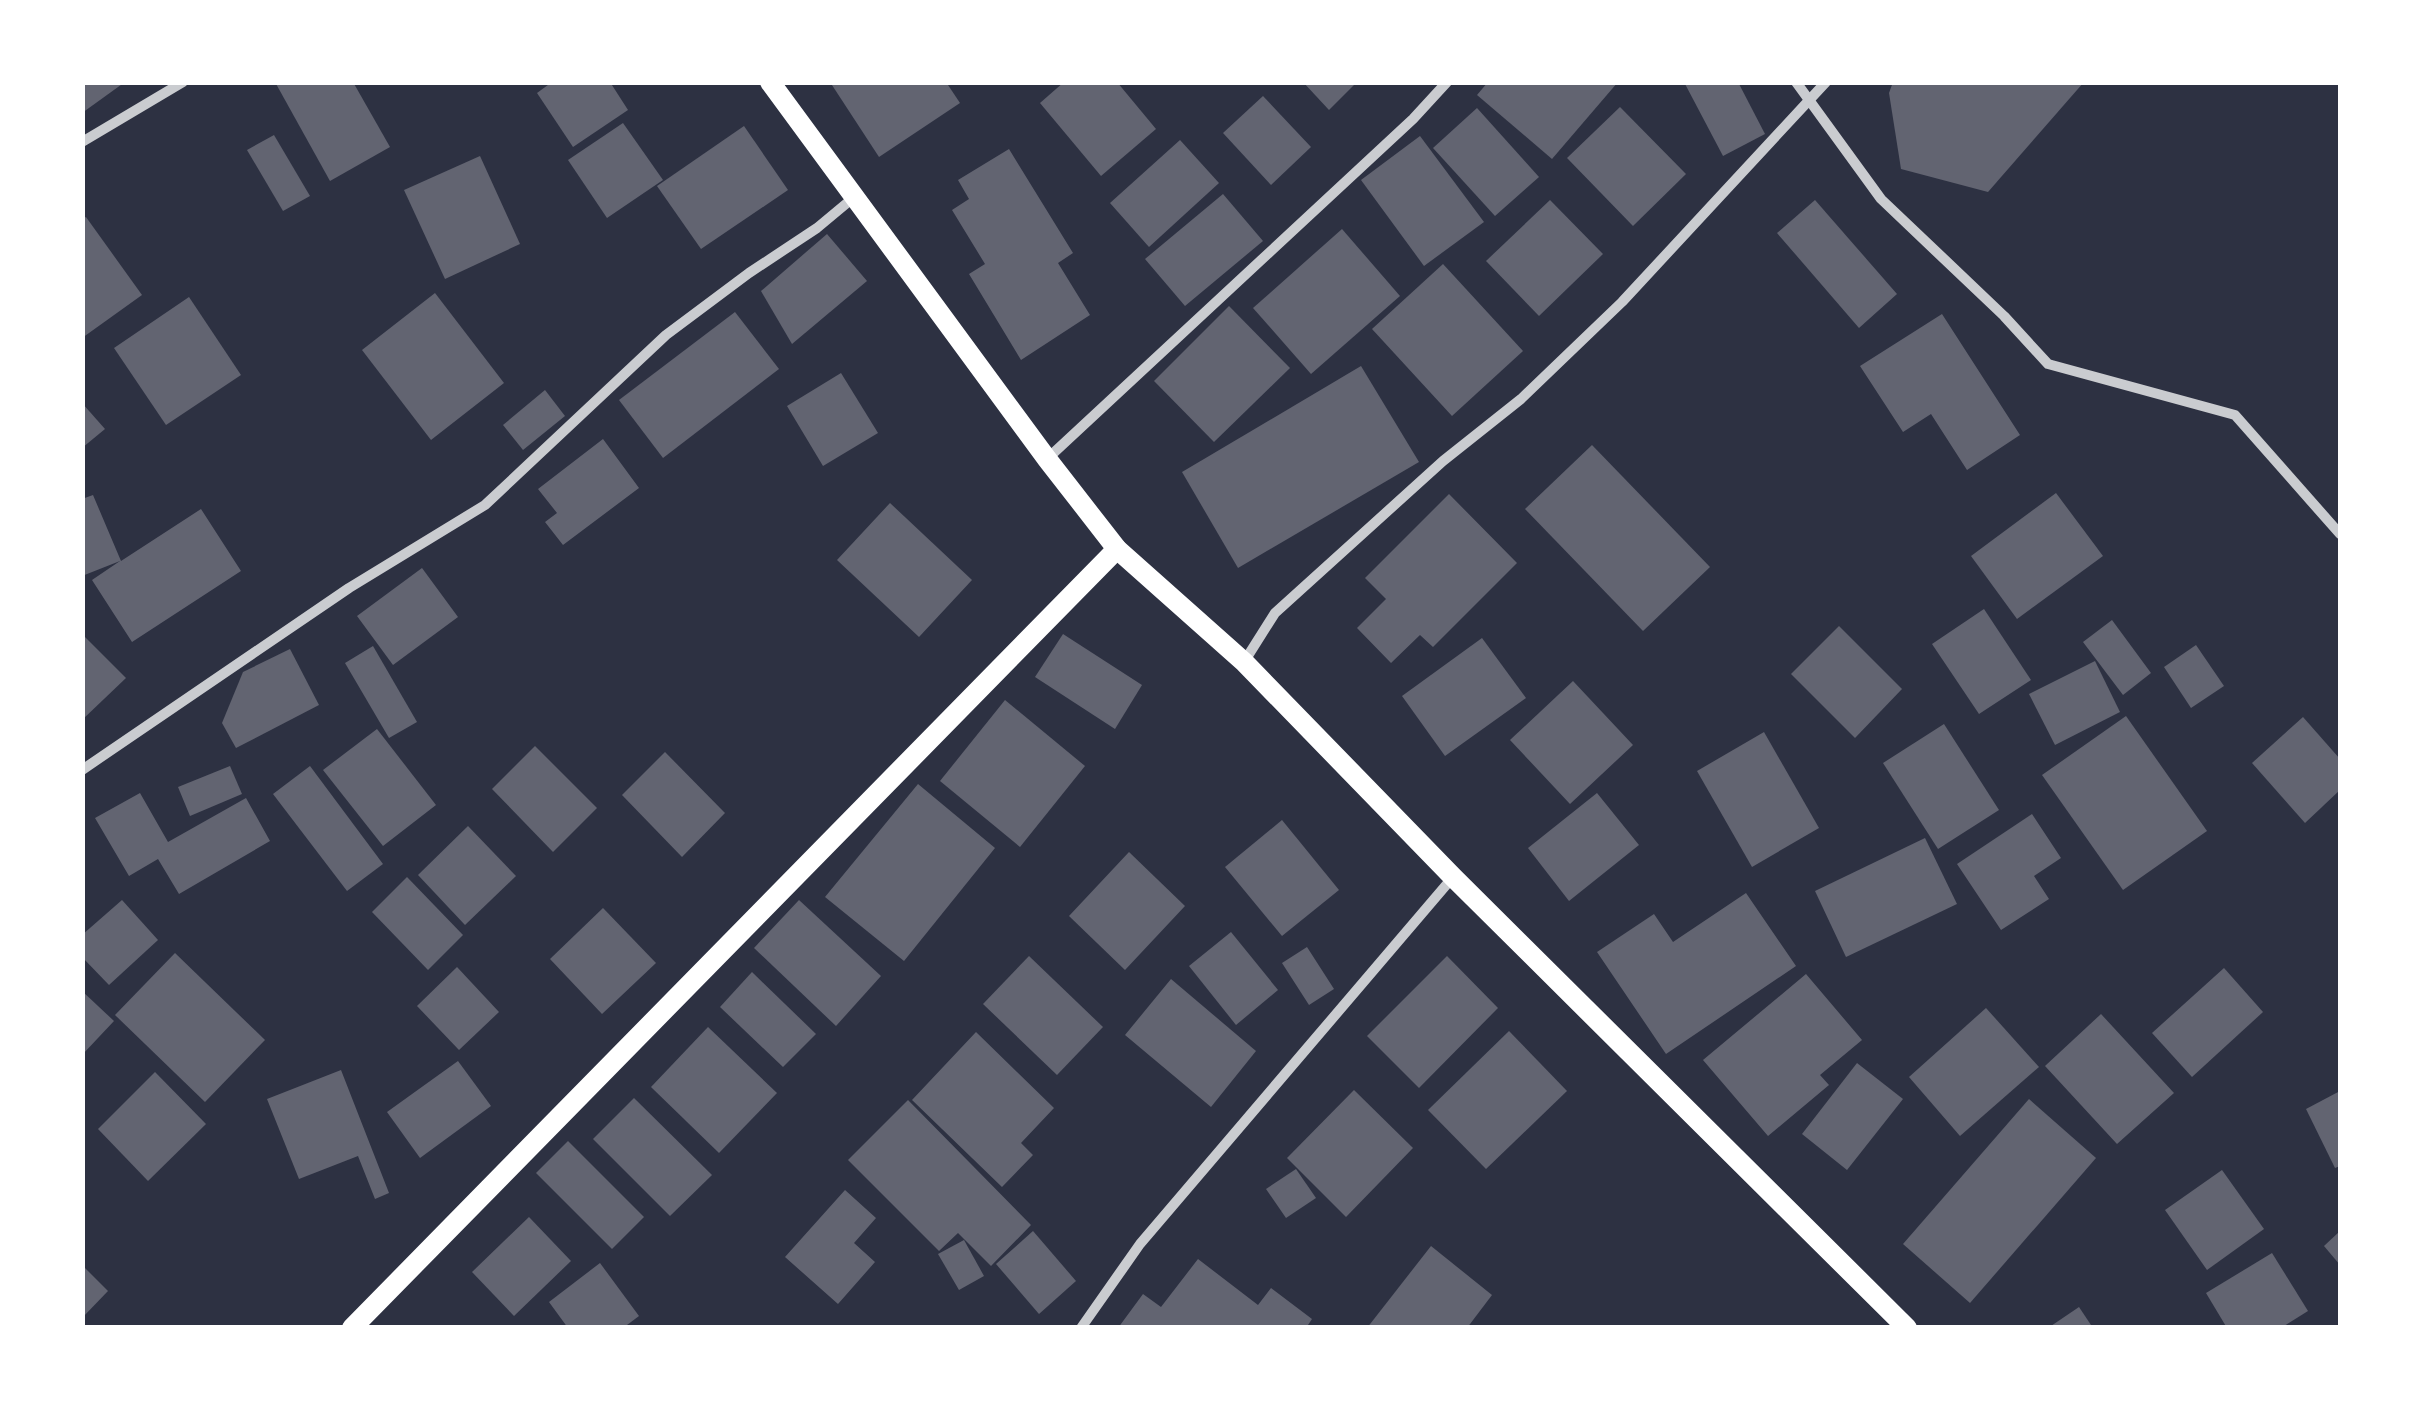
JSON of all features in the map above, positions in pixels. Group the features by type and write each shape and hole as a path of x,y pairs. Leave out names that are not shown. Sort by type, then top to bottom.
{"main road":[{"path":"770,82 1117,548 1244,662 1453,877 1907,1328"},
{"path":"352,1328 1117,548"}],"street":[{"path":"82,142 183,82"},
{"path":"1047,459 1413,120 1446,82"},
{"path":"1796,82 1881,199 2004,316 2048,364 2236,415 2340,534"},
{"path":"1244,662 1275,613 1442,461 1520,399 1610,314 1826,82"},
{"path":"82,770 349,588 485,505 666,334 749,272 817,228 853,198"},
{"path":"1081,1328 1140,1244 1453,877"}],"building":[{"path":"82,82 125,82 82,113"},
{"path":"275,82 353,82 390,147 330,181"},
{"path":"552,82 610,82 628,110 573,147 537,93"},
{"path":"830,82 946,82 960,103 879,157"},
{"path":"1064,82 1117,82 1156,129 1101,176 1040,103"},
{"path":"1303,82 1357,82 1329,110"},
{"path":"1488,82 1618,82 1552,159 1477,95"},
{"path":"1684,82 1738,82 1765,134 1723,156"},
{"path":"1893,82 2084,82 1988,192 1901,169 1889,93"},
{"path":"1263,96 1311,147 1271,185 1223,133"},
{"path":"1620,107 1686,174 1633,226 1567,158"},
{"path":"1477,108 1539,177 1495,216 1433,148"},
{"path":"623,123 663,180 607,218 568,160"},
{"path":"744,126 788,190 701,249 657,186"},
{"path":"274,135 310,196 283,211 247,150"},
{"path":"1420,136 1484,222 1424,266 1361,180"},
{"path":"1180,140 1219,183 1149,247 1110,203"},
{"path":"1009,149 1073,253 1058,263 1090,315 1021,360 969,274 985,264 952,210 969,199 958,180"},
{"path":"480,156 520,244 445,279 404,190"},
{"path":"1223,194 1263,241 1185,306 1145,259"},
{"path":"1550,200 1603,254 1539,316 1486,261"},
{"path":"1815,200 1897,294 1859,328 1777,233"},
{"path":"86,217 142,295 82,338 82,219"},
{"path":"1342,229 1400,296 1311,374 1253,308"},
{"path":"827,234 867,281 792,344 761,291"},
{"path":"1443,264 1523,351 1452,416 1372,329"},
{"path":"435,293 504,383 431,440 362,350"},
{"path":"189,297 241,375 166,425 114,348"},
{"path":"1229,306 1290,368 1214,442 1154,381"},
{"path":"735,312 779,369 663,458 619,400"},
{"path":"1942,314 2020,435 1967,470 1931,414 1903,432 1860,366"},
{"path":"1361,366 1419,462 1238,568 1182,472"},
{"path":"841,373 878,433 823,466 787,406"},
{"path":"545,390 565,416 523,450 503,425"},
{"path":"82,403 105,429 82,448"},
{"path":"603,439 639,488 563,545 545,522 557,513 538,489"},
{"path":"1592,445 1710,567 1643,631 1525,509"},
{"path":"2056,493 2103,556 2017,619 1971,556"},
{"path":"1449,494 1517,563 1433,647 1420,635 1391,663 1357,628 1386,599 1365,578"},
{"path":"93,495 121,561 201,509 241,571 132,642 92,580 120,561 82,576 82,499"},
{"path":"890,503 972,580 919,637 837,560"},
{"path":"422,568 458,617 393,665 357,616"},
{"path":"1984,609 2031,680 1979,714 1932,644"},
{"path":"2112,620 2151,673 2123,695 2083,642"},
{"path":"1839,626 1902,689 1855,738 1791,674"},
{"path":"82,634 126,678 82,720"},
{"path":"1063,634 1142,685 1115,729 1035,677"},
{"path":"1482,638 1526,698 1445,756 1402,696"},
{"path":"2196,645 2224,686 2191,708 2164,667"},
{"path":"373,646 417,722 389,738 345,663"},
{"path":"290,649 319,705 236,748 222,723 243,672"},
{"path":"2095,661 2120,712 2055,745 2029,694"},
{"path":"1573,681 1633,745 1570,804 1510,740"},
{"path":"1005,700 1085,766 1020,847 940,781"},
{"path":"2126,716 2207,831 2123,890 2042,775"},
{"path":"2303,717 2340,759 2340,790 2305,823 2252,763"},
{"path":"1944,724 1999,810 1938,849 1883,763"},
{"path":"377,729 436,805 383,846 323,770"},
{"path":"1764,732 1819,828 1752,867 1697,771"},
{"path":"535,746 597,808 553,852 492,789"},
{"path":"665,752 725,813 682,857 622,795"},
{"path":"230,766 242,794 190,816 178,787"},
{"path":"310,766 383,864 347,891 273,794"},
{"path":"918,784 995,848 904,961 825,897"},
{"path":"140,793 168,842 246,798 270,841 179,894 158,859 129,876 95,818"},
{"path":"1597,793 1639,845 1569,901 1528,848"},
{"path":"2032,814 2061,858 2034,876 2049,899 2001,930 1957,864"},
{"path":"1282,820 1339,890 1282,936 1225,867"},
{"path":"468,826 516,876 465,925 418,875"},
{"path":"1925,838 1957,904 1846,957 1815,891"},
{"path":"1129,852 1185,906 1125,970 1069,916"},
{"path":"407,877 463,935 428,970 372,912"},
{"path":"1746,893 1796,966 1666,1054 1597,952 1654,914 1673,942"},
{"path":"122,900 158,940 109,985 82,957 82,935"},
{"path":"799,900 881,976 836,1026 754,948"},
{"path":"603,908 656,963 602,1014 550,959"},
{"path":"1231,932 1278,990 1236,1025 1189,966"},
{"path":"1307,947 1334,989 1309,1005 1282,963"},
{"path":"175,953 265,1040 205,1102 115,1015"},
{"path":"1029,956 1103,1027 1057,1075 983,1004"},
{"path":"1447,956 1498,1008 1419,1088 1367,1036"},
{"path":"457,967 499,1012 459,1050 417,1006"},
{"path":"2224,968 2263,1012 2192,1077 2152,1033"},
{"path":"752,972 816,1034 783,1067 720,1007"},
{"path":"1806,974 1862,1040 1820,1075 1829,1085 1768,1136 1703,1060"},
{"path":"1171,979 1256,1051 1211,1107 1125,1035"},
{"path":"82,991 114,1021 82,1055"},
{"path":"1986,1008 2039,1067 1960,1136 1909,1077"},
{"path":"2101,1014 2174,1093 2117,1144 2045,1066"},
{"path":"708,1027 777,1093 719,1153 651,1087"},
{"path":"1509,1031 1567,1091 1486,1169 1428,1110"},
{"path":"976,1032 1054,1108 1021,1143 1033,1155 1002,1187 912,1100"},
{"path":"458,1061 491,1106 420,1158 387,1112"},
{"path":"1857,1063 1903,1099 1847,1170 1802,1134"},
{"path":"341,1070 389,1193 375,1199 358,1156 299,1179 267,1099"},
{"path":"155,1072 206,1124 148,1181 98,1129"},
{"path":"1354,1090 1413,1148 1346,1217 1287,1158"},
{"path":"2340,1091 2340,1166 2335,1168 2306,1109"},
{"path":"634,1098 712,1175 670,1216 593,1139"},
{"path":"2029,1099 2096,1158 1970,1303 1903,1244"},
{"path":"908,1100 1031,1225 991,1266 958,1233 939,1251 848,1160"},
{"path":"568,1141 644,1217 612,1249 536,1173"},
{"path":"1296,1169 1316,1198 1286,1218 1266,1189"},
{"path":"2222,1170 2264,1229 2207,1270 2165,1210"},
{"path":"845,1190 876,1218 854,1243 875,1262 838,1304 785,1257"},
{"path":"529,1217 571,1261 514,1316 472,1272"},
{"path":"1033,1231 1076,1281 1039,1314 996,1264"},
{"path":"2340,1231 2340,1265 2324,1246"},
{"path":"964,1240 984,1276 959,1290 938,1254"},
{"path":"1431,1246 1492,1295 1467,1328 1367,1328"},
{"path":"2272,1253 2308,1311 2281,1328 2227,1328 2206,1293"},
{"path":"1198,1259 1258,1305 1271,1288 1312,1319 1306,1328 1118,1328 1143,1294 1161,1307"},
{"path":"600,1263 639,1316 623,1328 568,1328 549,1302"},
{"path":"82,1265 108,1291 82,1318"},
{"path":"2079,1307 2093,1328 2048,1328"}]}
